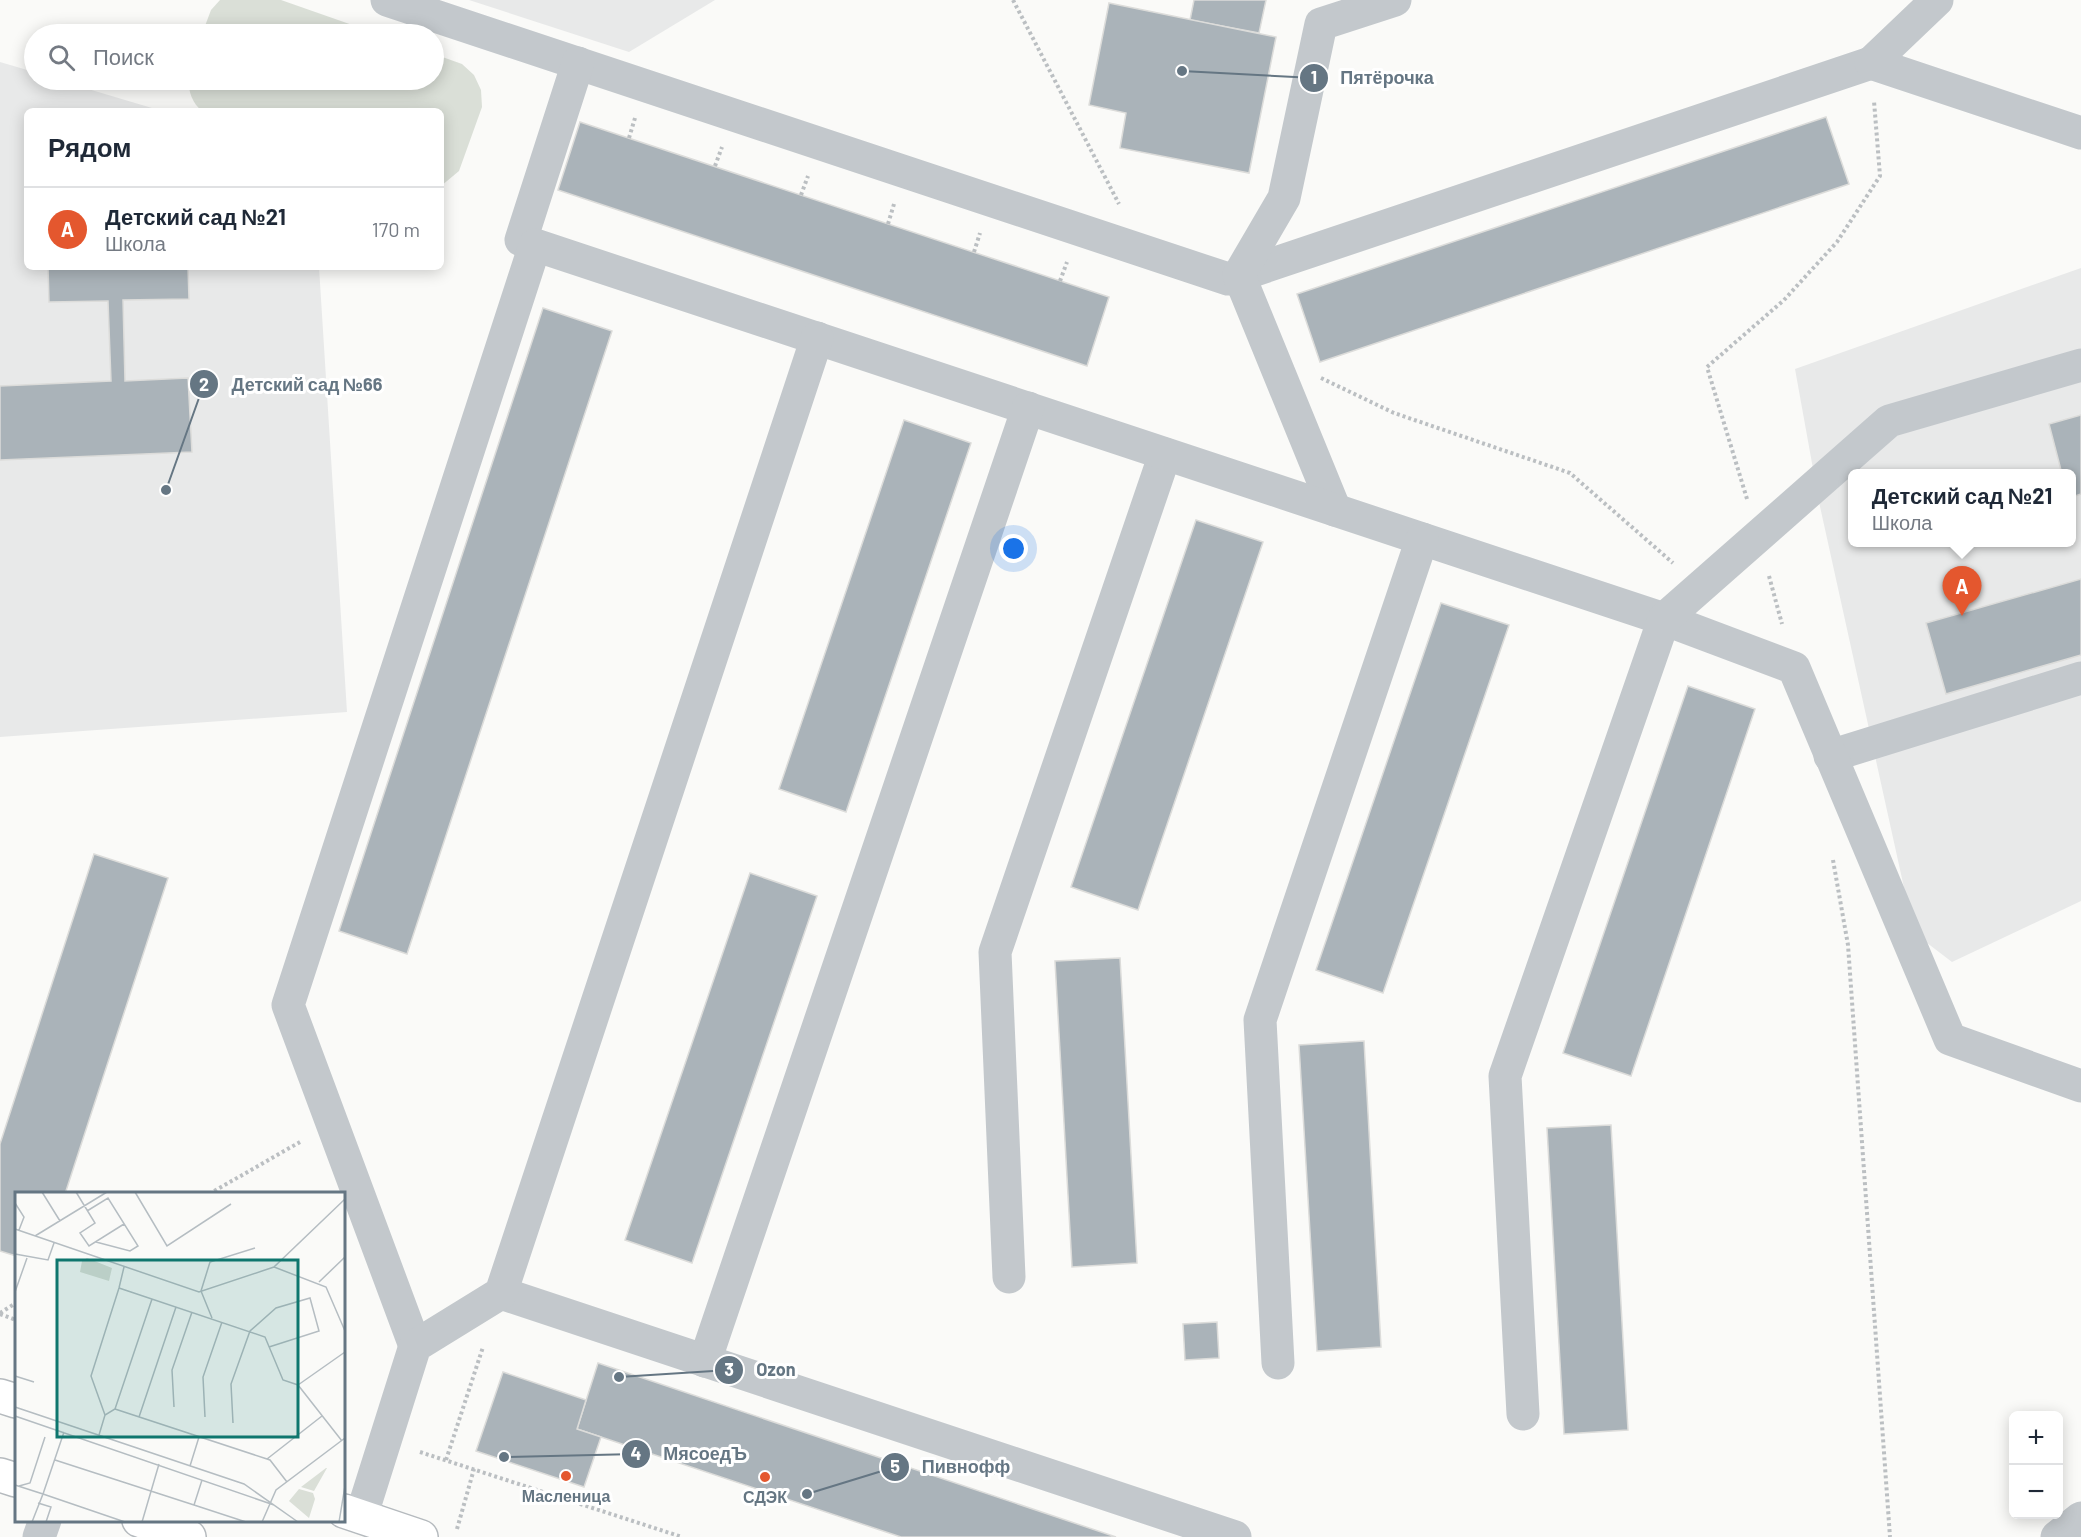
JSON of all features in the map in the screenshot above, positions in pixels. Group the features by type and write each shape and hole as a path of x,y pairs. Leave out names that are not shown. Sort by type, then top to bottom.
{"main road":[{"path":"0,1396 15,1401"},
{"path":"0,1475 15,1480"},
{"path":"352,1514 421,1537"},
{"path":"142,1522 189,1537"}],"lane":[{"path":"387,0 1228,279 1871,63 1937,0"},
{"path":"1239,275 1284,198 1321,24 1395,0"},
{"path":"578,63 520,240 1664,620 1794,668 1950,1039 2081,1086"},
{"path":"1871,63 2081,133"},
{"path":"352,1514 384,1440 415,1346 288,1005 536,245"},
{"path":"1239,275 1335,510"},
{"path":"415,1346 501,1293 817,338"},
{"path":"1523,1414 1505,1076 1664,620 1889,421 2081,365"},
{"path":"705,1361 1028,408"},
{"path":"1009,1277 995,952 1165,454"},
{"path":"1278,1363 1260,1020 1422,539"},
{"path":"1830,756 2081,678"},
{"path":"501,1293 1228,1536"},
{"path":"2057,1537 2081,1518"},
{"path":"39,1537 45,1522"}],"path":[{"path":"1013,0 1143,251"},
{"path":"1794,668 1707,368 1784,300 1837,242 1880,176 1871,63"},
{"path":"1315,375 1394,413 1570,473 1701,587"},
{"path":"1832,854 1848,945 1890,1537"},
{"path":"212,1192 332,1123"},
{"path":"446,1460 501,1293"},
{"path":"0,1313 15,1304"},
{"path":"0,1313 15,1320"},
{"path":"384,1440 682,1537"},
{"path":"454,1537 474,1469"}],"shaded area":[{"path":"220,0 281,0 349,24 206,24 211,10"},
{"path":"469,0 715,0 629,52"},
{"path":"444,58 462,64 474,75 481,90 482,107 459,171 444,184 444,108 199,108 189,90 444,90"},
{"path":"0,62 24,69 24,90 92,90 152,108 24,108 24,270 319,270 347,712 0,737"},
{"path":"2081,268 2081,901 1952,962 1914,933 1819,502 1795,369"}],"building":[{"path":"1194,0 1266,0 1259,33 1190,20"},
{"path":"1109,3 1276,37 1249,173 1120,148 1126,113 1089,105"},
{"path":"1826,117 1849,184 1320,362 1297,294"},
{"path":"580,122 1109,297 1087,366 558,190"},
{"path":"48,270 188,270 189,299 123,300 125,381 188,378 192,452 0,460 0,386 111,381 108,301 49,302"},
{"path":"543,308 612,331 407,954 339,931"},
{"path":"2081,415 2081,494 2076,496 2076,469 2061,469 2049,424"},
{"path":"904,420 971,443 846,812 779,789"},
{"path":"1196,520 1263,542 1138,910 1071,887"},
{"path":"2081,579 2081,655 1946,694 1926,623"},
{"path":"1441,603 1509,625 1383,993 1316,970"},
{"path":"1688,686 1755,709 1631,1076 1563,1053"},
{"path":"94,854 168,878 66,1192 15,1192 15,1256 0,1251 0,1144"},
{"path":"750,873 817,896 692,1263 625,1240"},
{"path":"1120,958 1137,1263 1072,1267 1055,961"},
{"path":"1364,1041 1381,1347 1317,1351 1299,1045"},
{"path":"1611,1125 1628,1430 1564,1434 1547,1128"},
{"path":"1217,1322 1219,1358 1185,1360 1183,1324"},
{"path":"598,1363 1116,1537 901,1537 577,1429"},
{"path":"503,1372 586,1400 577,1429 601,1437 584,1487 476,1451"}],"place":[{"name":"Пятёрочка","path":"1182,71"},
{"name":"Детский сад №66","path":"166,490"},
{"name":"Детский сад №21","path":"1962,616"},
{"name":"Ozon","path":"619,1377"},
{"name":"МясоедЪ","path":"504,1457"},
{"name":"Масленица","path":"566,1476"},
{"name":"СДЭК","path":"765,1477"},
{"name":"Пивнофф","path":"807,1494"}]}
